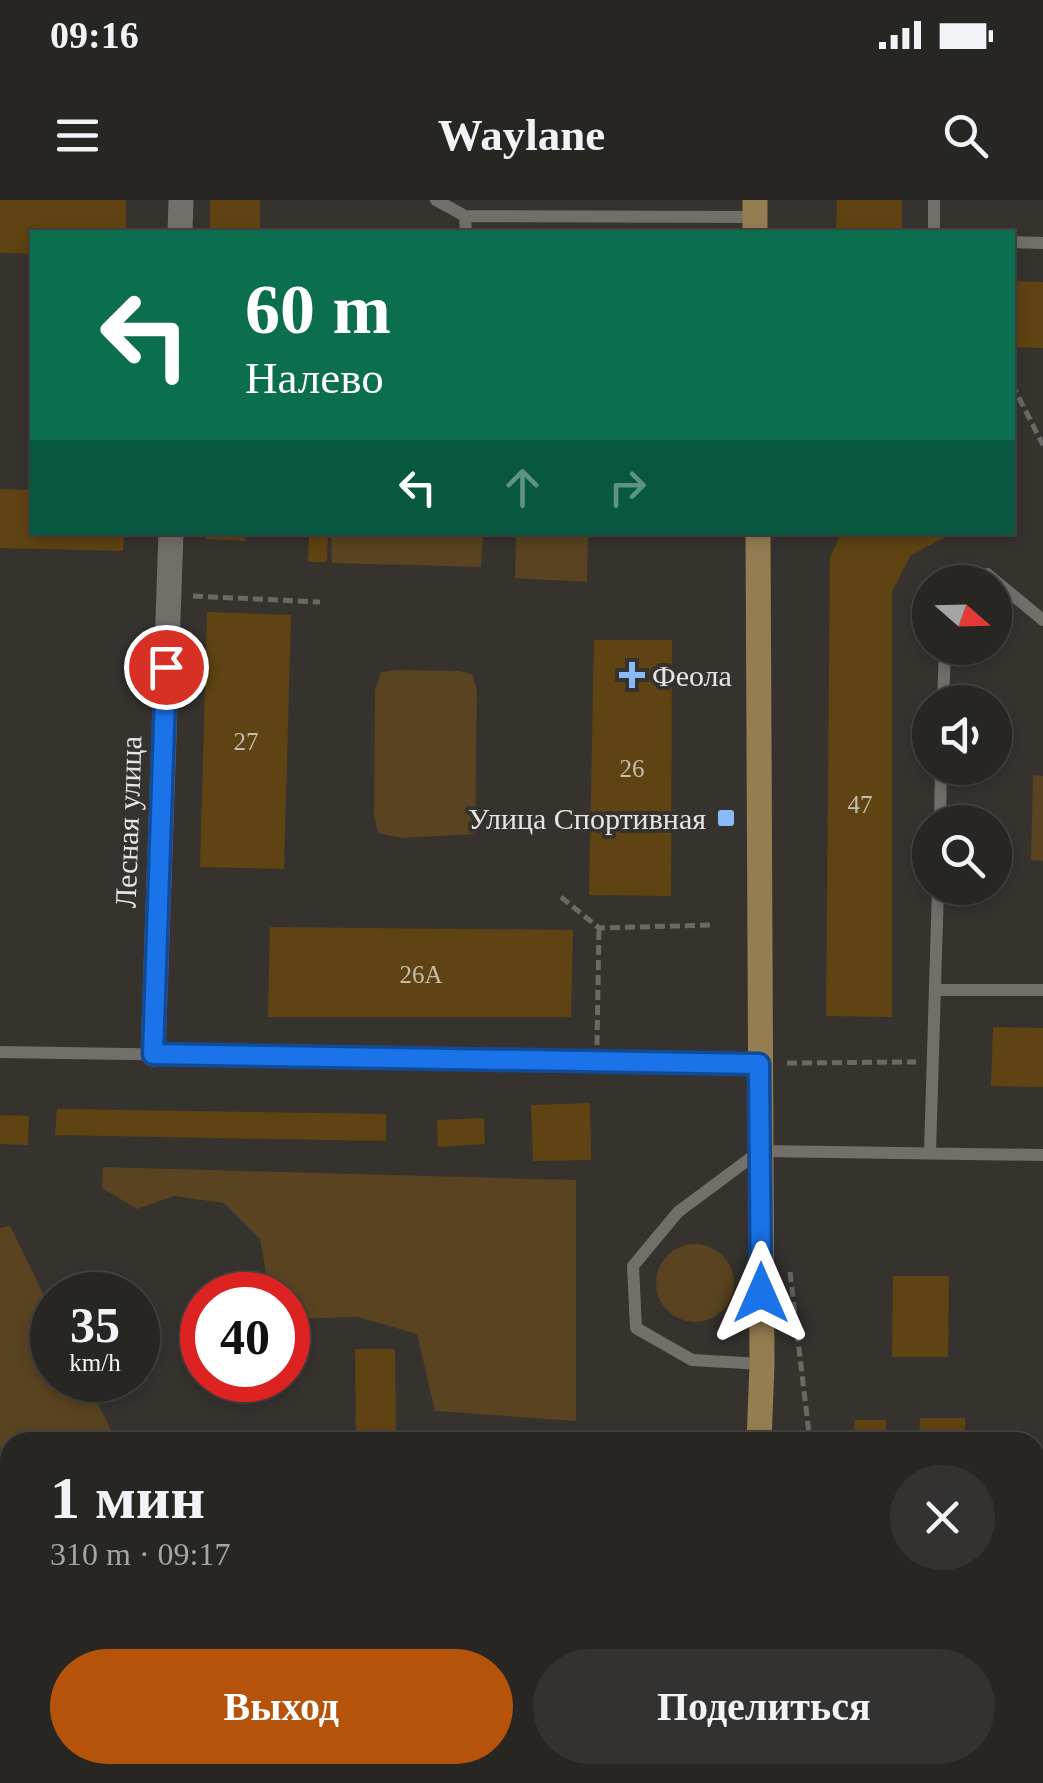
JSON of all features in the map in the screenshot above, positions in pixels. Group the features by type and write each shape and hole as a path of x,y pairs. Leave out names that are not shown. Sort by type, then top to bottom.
{"street":[{"path":"180,230 181,200"},
{"name":"Лесная улица","path":"153,1054 171,535"},
{"path":"758,535 759,1432"}],"lane":[{"path":"436,200 465,216 755,217"},
{"path":"934,200 934,230"},
{"path":"465,216 466,230"},
{"path":"1015,242 1043,243"},
{"path":"1012,594 1043,620"},
{"path":"930,1152 938,905"},
{"path":"935,990 1043,990"},
{"path":"0,1052 759,1064"},
{"path":"762,1364 692,1360 636,1328 633,1266 678,1212 760,1151 1043,1155"}],"path":[{"path":"1015,390 1043,444"},
{"path":"169,595 320,602"},
{"path":"561,898 599,928 714,926"},
{"path":"597,1062 599,928"},
{"path":"788,1063 934,1061"},
{"path":"790,1259 790,1296 809,1432"}],"shaded area":[{"path":"331,535 483,535 481,567 332,563"},
{"path":"516,535 588,535 587,582 515,578"},
{"path":"460,671 473,675 477,692 475,834 403,838 378,833 374,814 375,690 381,672"},
{"path":"1033,775 1043,776 1043,861 1031,860"},
{"path":"103,1167 576,1180 576,1421 435,1411 417,1334 358,1317 310,1318 310,1272 266,1272 260,1239 224,1203 174,1196 137,1209 102,1188"},
{"path":"10,1226 32,1272 30,1402 97,1402 112,1432 0,1432 0,1228"},
{"path":"695,1244 723,1255 734,1283 723,1311 695,1322 667,1311 656,1283 667,1255"}],"building":[{"path":"0,200 126,200 126,230 30,230 30,254 0,253"},
{"path":"210,200 260,200 260,230 210,230"},
{"path":"837,200 902,200 902,230 836,230"},
{"path":"1015,281 1043,282 1043,348 1015,347"},
{"path":"0,489 30,490 30,535 124,535 123,551 0,548"},
{"path":"206,535 246,535 245,541 206,539"},
{"path":"309,535 328,535 327,562 308,562"},
{"path":"841,535 948,535 910,556 892,592 892,1017 826,1016 830,557"},
{"path":"207,612 291,615 284,869 200,867"},
{"path":"594,640 672,640 671,896 589,895"},
{"path":"270,927 573,930 571,1017 268,1017"},
{"path":"993,1027 1043,1028 1043,1087 991,1086"},
{"path":"590,1103 591,1160 533,1161 531,1105"},
{"path":"57,1109 386,1114 386,1141 55,1135"},
{"path":"0,1115 29,1116 28,1145 0,1144"},
{"path":"484,1118 485,1144 438,1147 437,1120"},
{"path":"893,1276 949,1276 948,1357 892,1357"},
{"path":"355,1349 395,1349 396,1432 356,1432"},
{"path":"920,1418 965,1418 965,1432 919,1432"},
{"path":"855,1420 886,1420 886,1432 854,1432"}],"place":[{"name":"Феола","path":"632,675"},
{"name":"Улица Спортивная","path":"726,818"}],"route":[{"path":"166,667 153,1054 759,1064 761,1293"}]}
